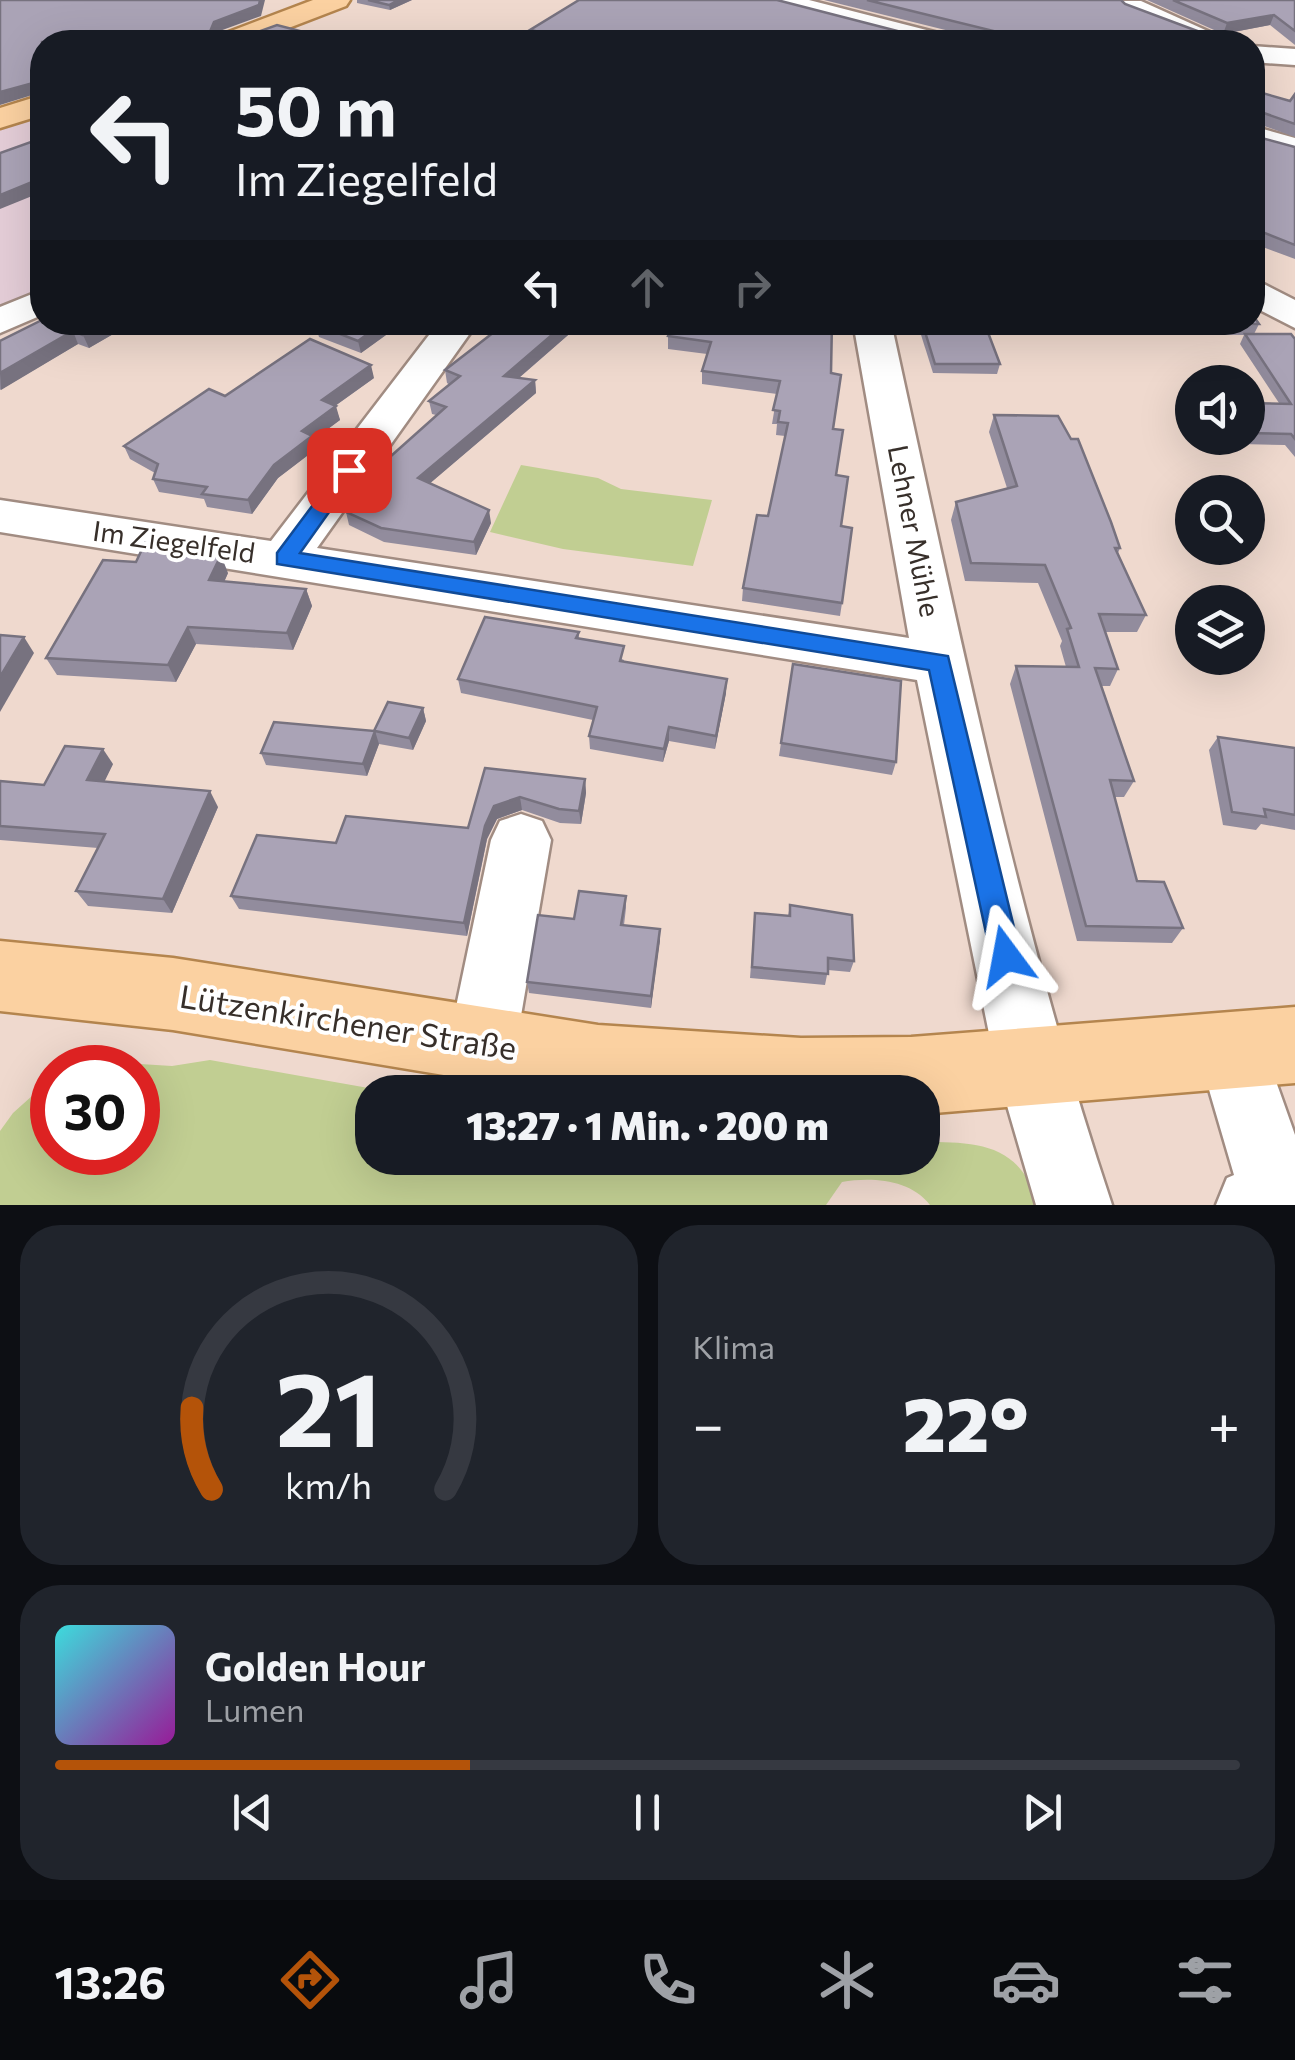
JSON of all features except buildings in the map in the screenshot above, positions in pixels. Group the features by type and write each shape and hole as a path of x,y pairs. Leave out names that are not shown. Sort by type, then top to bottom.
{"main road":[{"path":"259,30 337,0"},
{"path":"0,118 30,109"},
{"name":"Lützenkirchener Straße","path":"0,976 173,994 598,1063 801,1077 1030,1068 1264,1049"}],"street":[{"path":"780,0 895,30"},
{"path":"1132,6 1190,30"},
{"path":"1265,55 1295,57"},
{"path":"1265,139 1295,147"},
{"path":"1265,298 1295,317"},
{"path":"284,558 449,335"},
{"name":"Lehner Mühle","path":"875,335 940,663 1030,1068 1074,1205"},
{"name":"Im Ziegelfeld","path":"0,516 940,663"},
{"path":"482,1044 521,840"},
{"path":"1254,1205 1279,1200 1264,1049"}],"shaded area":[{"path":"30,120 30,300 4,314 0,313 0,130"}],"green space":[{"path":"521,465 598,478 621,489 712,500 693,566 563,549 490,532"},
{"path":"210,1060 355,1086 355,1175 940,1175 940,1142 961,1143 994,1150 1008,1158 1030,1184 1038,1205 930,1205 901,1185 865,1180 842,1182 826,1205 0,1205 0,1131 30,1098 30,1175 160,1175 160,1065"}],"route":[{"path":"349,470 284,558 940,663 1006,956"}]}
